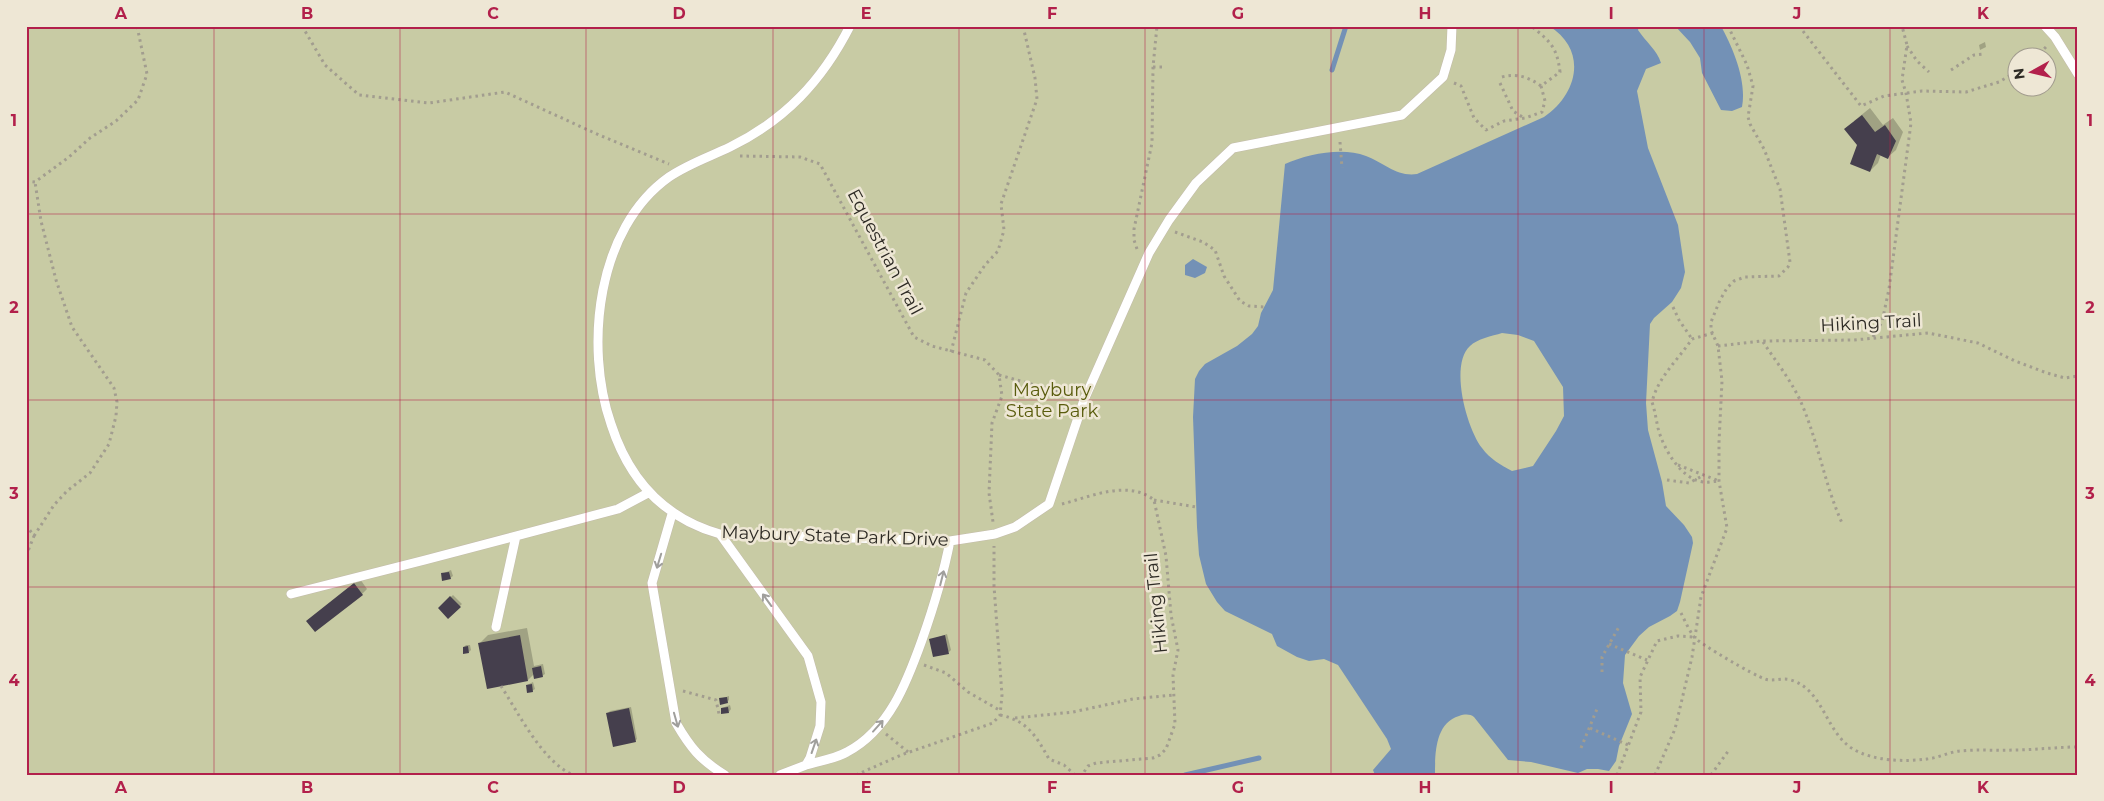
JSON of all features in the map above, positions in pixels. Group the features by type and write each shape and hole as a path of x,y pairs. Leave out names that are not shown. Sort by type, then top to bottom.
{"lane":[{"name":"Maybury State Park Drive","path":"850,26 825,70 812,86 784,112 761,130 730,147 682,169 655,189 627,223 610,262 601,300 600,362 609,420 626,460 648,493 672,514 702,529 720,534 950,541 995,534 1014,527 1049,504"},
{"path":"1049,504 1084,400 1148,256 1169,220 1196,183 1233,148 1402,116 1443,77 1451,50 1452,26"},
{"path":"2045,26 2055,37 2078,74"},
{"path":"291,594 618,509 648,493"},
{"path":"672,514 652,583 676,723 687,743 707,764 725,775"},
{"path":"720,534 808,656 821,702 818,734 806,765"},
{"path":"496,627 516,536"},
{"path":"780,775 846,753 879,726 896,702 914,661 942,580 950,541"}],"path":[{"path":"26,181 35,182 69,158 90,138 116,121 138,100 148,74 138,26"},
{"path":"302,26 325,65 359,95 429,103 505,92 598,135 682,169"},
{"path":"952,352 966,293 984,265 998,251 1004,230 1001,204 1037,99 1035,78 1023,26"},
{"path":"1148,256 1136,248 1134,229 1152,143 1153,67 1157,26"},
{"path":"1531,26 1547,39 1558,55 1560,72 1541,86"},
{"path":"1655,775 1675,728 1701,598 1727,528 1719,481 1718,442 1722,381 1718,346 1711,330 1711,322 1720,300 1734,281 1745,277 1779,276 1788,267 1790,262 1780,189 1764,149 1748,117 1753,86 1742,52 1728,26"},
{"path":"1799,26 1860,106 1884,96 1906,93 1922,91 1966,92 1999,82 2006,78"},
{"path":"1902,26 1907,45 1916,61 1929,72"},
{"path":"1873,338 1882,322 1887,298 1911,123 1902,80 1907,45"},
{"path":"1951,70 1974,56 1983,54"},
{"path":"1153,67 1163,67"},
{"path":"1443,77 1460,86 1474,118 1486,130 1504,121 1525,118 1542,112 1545,101 1541,86 1523,76 1510,75 1502,77"},
{"path":"1500,82 1513,111 1525,118"},
{"path":"1340,142 1342,168"},
{"name":"Equestrian Trail","path":"732,156 800,157 820,164 914,337 932,346 985,360 999,375"},
{"path":"26,556 34,536 54,505 67,491 90,473 109,444 116,416 117,402 114,388 72,327 56,280 40,221 35,182"},
{"path":"1166,228 1202,242 1215,250 1224,276 1240,301 1249,306 1264,307"},
{"path":"1673,307 1692,339"},
{"path":"1713,333 1692,339 1678,360 1666,371 1652,402 1658,429 1667,450 1682,472 1703,482 1719,481"},
{"name":"Hiking Trail","path":"1718,346 1762,341 1854,340 1928,333 1978,343 2015,361 2047,373 2065,378 2078,376"},
{"path":"1762,341 1799,399 1816,442 1825,480 1842,523"},
{"path":"856,775 908,753 993,723 1000,711 1002,696 994,586 995,534 989,493 992,423 1002,396 999,375 1030,385 1065,392 1084,400"},
{"path":"1677,465 1719,481"},
{"path":"1667,480 1689,483 1704,475"},
{"path":"1049,504 1063,504 1102,492 1130,491 1147,495 1154,500 1196,507"},
{"name":"Hiking Trail","path":"1082,775 1088,766 1096,763 1153,758 1160,755 1166,749 1175,724 1173,675 1178,650 1177,636 1171,615 1166,556 1154,500"},
{"path":"26,525 34,536"},
{"path":"1681,613 1694,638"},
{"path":"1602,672 1602,657 1620,625"},
{"path":"1617,775 1641,712 1640,677 1657,641 1678,636 1694,638 1749,673 1767,680 1779,678 1791,680 1805,688 1816,698 1818,705 1827,714 1831,727 1843,741 1852,749 1869,756 1898,759 1928,759 1958,751 2078,747"},
{"path":"1609,644 1648,660"},
{"path":"914,661 946,673 968,692 1006,716 1015,718 1073,712 1133,700 1173,695"},
{"path":"501,686 548,756 563,770 574,775"},
{"path":"670,689 716,700 719,714"},
{"path":"1581,748 1598,709"},
{"path":"1000,711 1006,716"},
{"path":"1015,718 1035,735 1049,759 1064,765 1075,775"},
{"path":"879,726 892,741 908,753"},
{"path":"1590,728 1628,745"},
{"path":"1710,775 1729,750"}],"green space":[{"name":"Maybury State Park","path":"26,26 2078,26 2078,775 26,775"}],"water":[{"path":"1549,26 1639,26 1638,30 1654,50 1661,63 1646,69 1637,91 1648,148 1678,225 1685,272 1681,288 1672,302 1650,324 1646,403 1648,430 1662,482 1666,506 1684,525 1692,537 1693,543 1680,602 1677,611 1649,627 1639,636 1625,655 1623,683 1632,714 1619,746 1616,761 1609,771 1587,769 1578,773 1531,762 1508,760 1474,717 1465,715 1451,720 1441,732 1436,749 1435,775 1375,775 1373,770 1391,749 1387,739 1338,665 1324,659 1309,661 1277,646 1272,634 1225,611 1206,584 1199,555 1197,527 1193,417 1195,379 1205,364 1237,346 1252,334 1258,326 1261,313 1273,290 1285,164 1314,155 1346,152 1366,156 1403,173 1417,174 1544,117 1565,96 1574,72 1574,59 1569,47 1561,36","holes":["1502,333 1518,335 1534,341 1563,387 1564,416 1533,466 1512,471 1489,455 1476,439 1462,397 1461,367 1464,355 1470,346 1477,341"]},
{"path":"1675,26 1721,26 1734,54 1741,76 1743,86 1742,107 1732,111 1721,110 1702,73 1700,58 1690,42"},
{"path":"1193,259 1207,267 1205,273 1195,278 1185,275 1185,265"}],"building":[{"path":"1862,115 1875,132 1885,125 1896,141 1888,159 1877,154 1870,172 1850,164 1857,145 1844,129"},
{"path":"449,572 451,579 442,581 441,573"},
{"path":"354,583 363,595 315,632 306,621"},
{"path":"450,596 461,607 448,619 438,608"},
{"path":"520,635 528,681 487,689 478,643"},
{"path":"945,635 949,654 933,657 929,639"},
{"path":"468,646 469,653 463,654 463,647"},
{"path":"541,666 543,677 534,679 532,668"},
{"path":"532,684 533,692 527,693 526,685"},
{"path":"727,697 728,703 720,705 719,698"},
{"path":"728,707 729,713 721,714 721,708"},
{"path":"629,708 636,742 613,747 606,713"}],"waterway":[{"path":"1332,70 1346,26"},
{"path":"1185,775 1259,758"}]}
